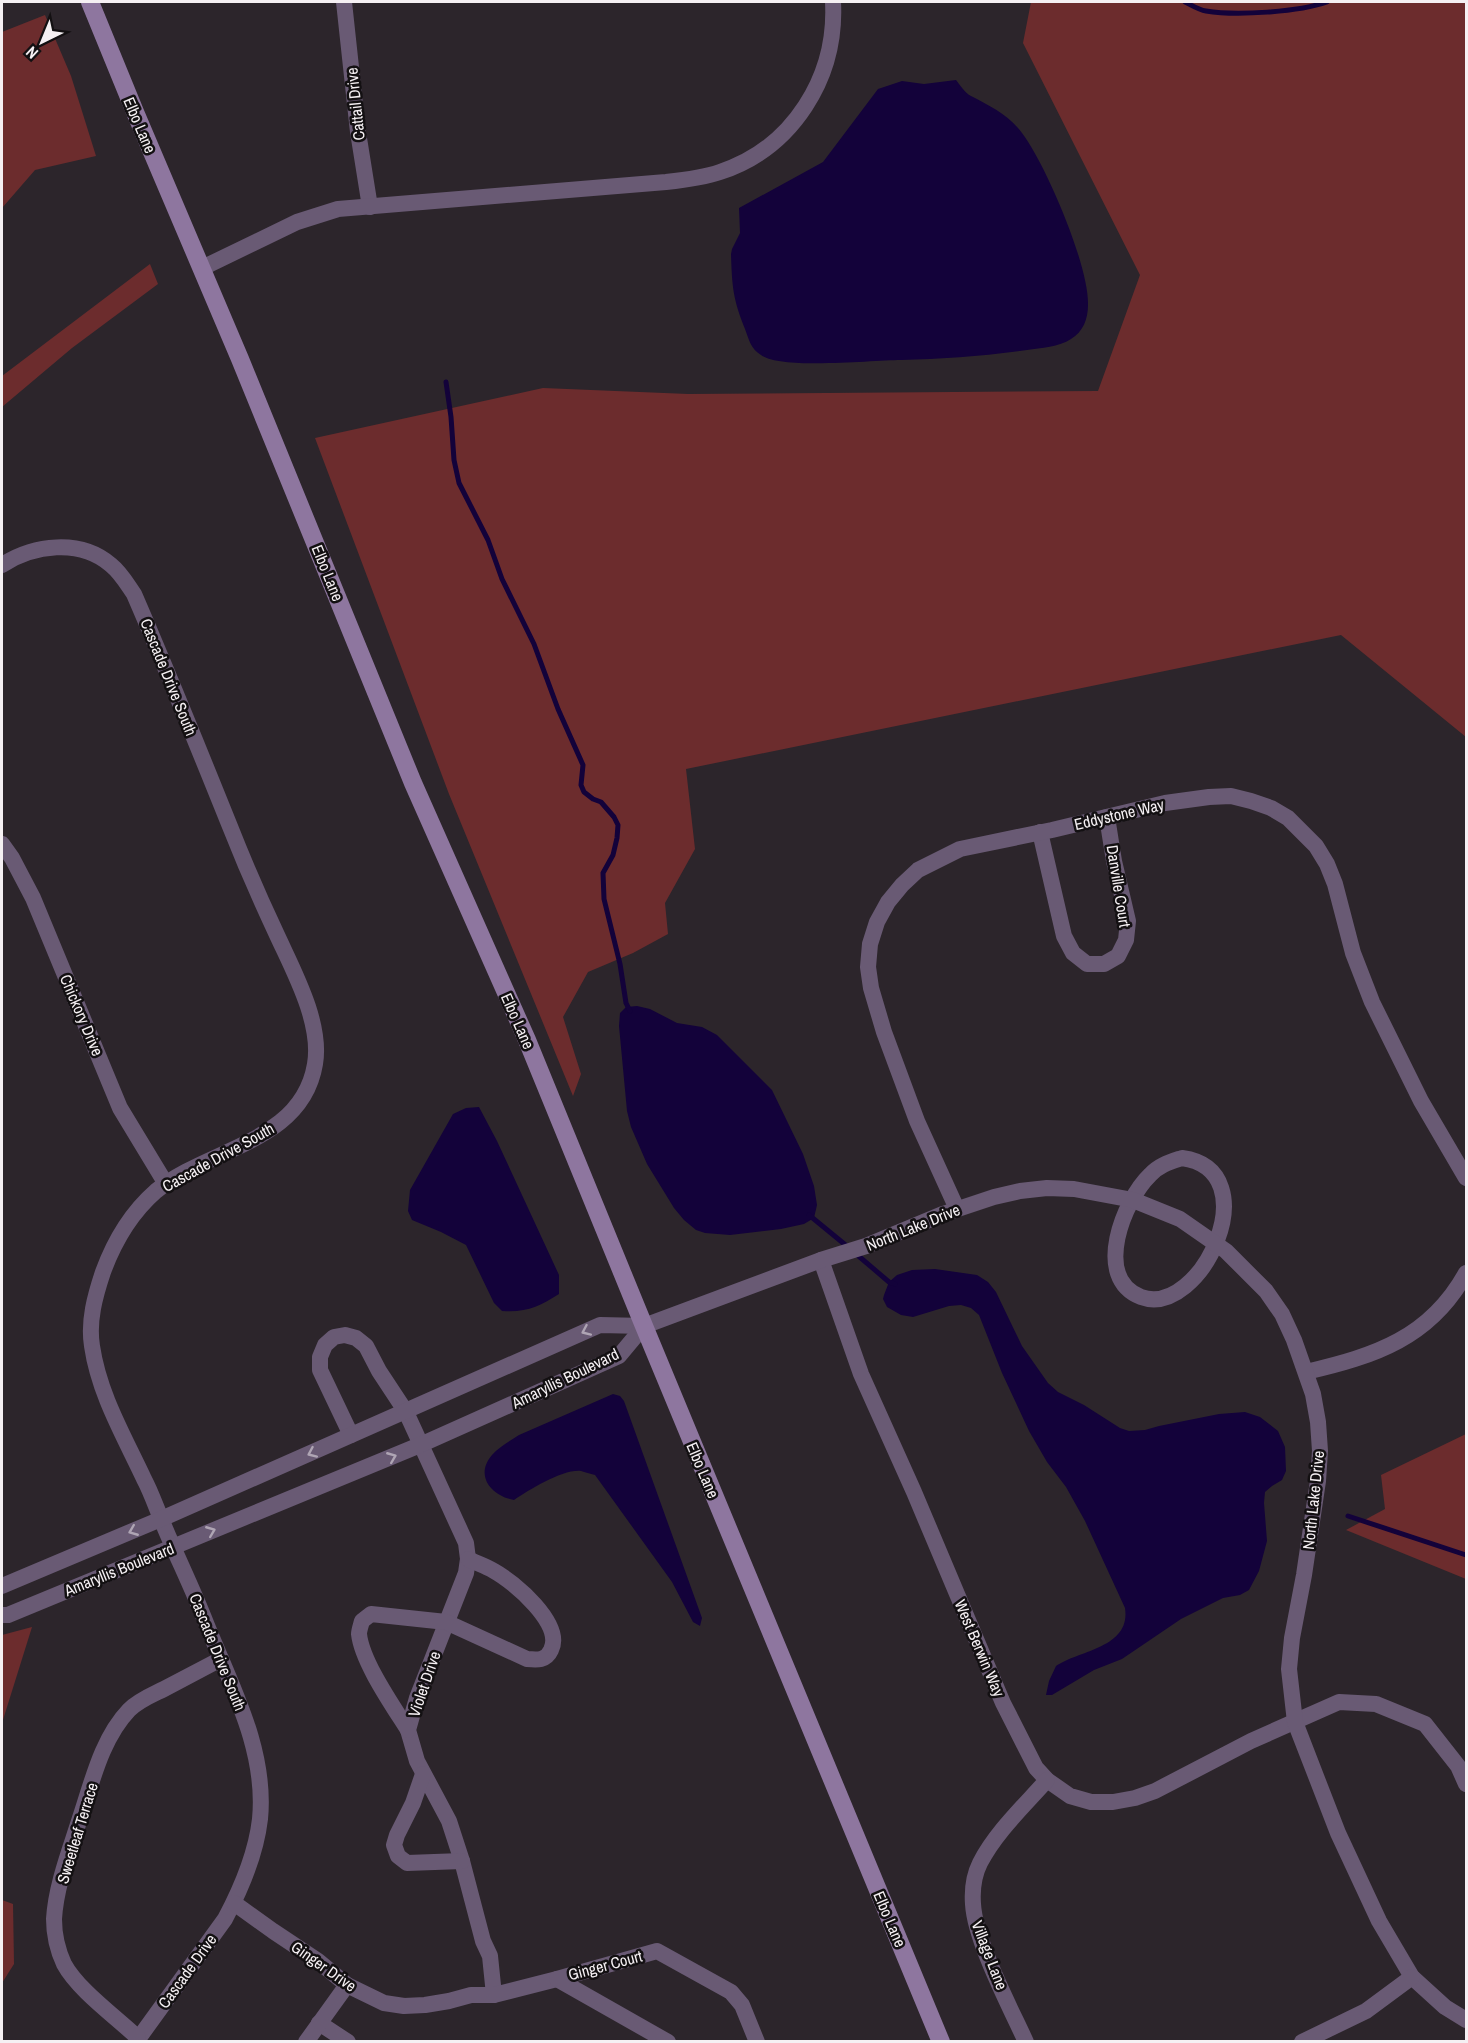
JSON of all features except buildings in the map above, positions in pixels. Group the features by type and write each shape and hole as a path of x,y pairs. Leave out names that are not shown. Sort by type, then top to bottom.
{"street":[{"name":"Elbo Lane","path":"90,2 202,268 413,783 527,1040 941,2042"},
{"name":"Cattail Drive","path":"344,2 358,132 370,207"},
{"path":"202,268 297,222 338,209 695,179 746,161 769,147 789,129 804,110 818,86 827,63 833,2"},
{"name":"Cascade Drive South","path":"2,565 30,551 50,547 72,548 92,554 110,564 134,594 229,824 296,977 316,1041 316,1063 310,1084 299,1104 285,1119 267,1132 190,1168 166,1184 141,1207 116,1243 100,1281 90,1322 94,1359 105,1394 122,1435 148,1486 221,1659 249,1732 255,1755 260,1821 255,1844 234,1903"},
{"name":"Eddystone Way","path":"957,1209 916,1121 877,1010 868,967 870,944 877,922 888,902 918,870 960,849 1187,799 1231,796 1271,808 1288,818 1317,846 1327,864 1362,977 1395,1052 1467,1178"},
{"name":"Danville Court","path":"1040,832 1064,936 1073,953 1087,964 1104,964 1118,957 1126,940 1128,921 1114,861 1107,817"},
{"name":"Chickory Drive","path":"2,844 33,898 120,1108 166,1184"},
{"path":"1182,1158 1194,1160 1205,1166 1222,1186 1225,1213 1215,1242 1196,1276 1174,1294 1161,1299 1147,1299 1134,1294 1124,1283 1118,1270 1116,1248 1120,1227 1132,1200 1140,1187 1159,1167 1182,1158"},
{"name":"North Lake Drive","path":"644,1326 821,1260 866,1246 957,1209 994,1197 1047,1188 1074,1189 1132,1200 1180,1219 1215,1242 1247,1270 1282,1314 1313,1394 1320,1451 1314,1511 1292,1638 1289,1669 1295,1722 1338,1833 1379,1922 1412,1977 1444,2007 1467,2020"},
{"name":"West Berwin Way","path":"821,1260 861,1374 914,1492 1003,1703 1036,1768 1047,1780 1070,1796 1090,1802 1113,1802 1135,1798 1155,1791 1214,1760 1338,1702 1376,1704 1425,1724 1458,1766 1467,1784"},
{"path":"1306,1372 1341,1364 1393,1344 1411,1334 1444,1307 1467,1273"},
{"name":"Amaryllis Boulevard","path":"2,1586 161,1519 600,1325 644,1326"},
{"name":"Amaryllis Boulevard","path":"2,1615 8,1615 420,1445 619,1356 644,1326"},
{"path":"351,1435 320,1370 320,1357 325,1345 334,1337 345,1335 356,1338 366,1346 379,1371 406,1412 466,1543 468,1560 494,1570 527,1596 552,1633 554,1644 549,1655 539,1660 528,1659 446,1622 371,1614 362,1621 359,1633 375,1677 408,1730"},
{"name":"Violet Drive","path":"468,1560 466,1573 414,1705 408,1730 417,1761 449,1821 462,1861 483,1941 490,1956 494,1995"},
{"name":"Sweetleaf Terrace","path":"137,2040 74,1980 57,1943 54,1921 56,1899 91,1786 107,1743 118,1724 130,1709 146,1698 221,1659"},
{"path":"423,1774 413,1803 397,1835 394,1845 398,1856 407,1863 462,1861"},
{"name":"Village Lane","path":"1026,2042 983,1943 973,1905 973,1885 979,1866 989,1848 1047,1780"},
{"name":"Ginger Drive","path":"234,1903 318,1961 347,1985 384,2003 404,2006 448,2001 471,1995 494,1995"},
{"name":"Cascade Drive","path":"137,2040 234,1903"},
{"name":"Ginger Court","path":"494,1995 657,1952 731,1992 742,2005 757,2042"},
{"path":"1302,2042 1366,2011 1412,1977"},
{"name":"Ginger Court","path":"557,1979 668,2042"},
{"path":"306,2042 347,1985"},
{"path":"319,2023 348,2042"}],"shaded area":[{"path":"1031,2 1466,2 1466,737 1341,635 686,769 695,849 665,903 668,934 633,953 588,972 563,1017 581,1074 573,1096 449,794 315,438 543,388 688,394 1098,391 1140,275 1023,43"},
{"path":"45,15 71,76 96,156 35,170 2,208 2,32"},
{"path":"956,80 969,95 999,112 1017,127 1043,168 1074,241 1081,266 1088,305 1082,329 1066,342 1044,348 964,357 807,363 772,360 758,353 751,344 741,319 733,284 731,254 740,233 739,208 823,162 878,89 902,81 924,84"},
{"path":"150,264 158,284 72,348 2,407 2,376"},
{"path":"637,1006 650,1009 677,1023 702,1027 717,1035 772,1090 803,1154 814,1186 817,1205 814,1218 804,1224 781,1229 730,1235 705,1233 696,1230 684,1220 647,1164 631,1127 627,1111 619,1026 620,1013 626,1007"},
{"path":"479,1107 559,1275 559,1294 526,1310 502,1311 494,1303 466,1245 412,1220 408,1211 410,1190 453,1114 466,1108"},
{"path":"935,1269 977,1275 988,1282 996,1292 1022,1346 1048,1383 1058,1392 1084,1405 1120,1428 1129,1431 1145,1430 1219,1414 1245,1412 1260,1417 1278,1431 1285,1447 1286,1471 1282,1480 1265,1492 1267,1541 1259,1571 1249,1590 1240,1595 1223,1598 1181,1619 1122,1659 1094,1670 1052,1695 1046,1695 1056,1666 1101,1646 1120,1632 1125,1621 1125,1608 1085,1521 1066,1487 1047,1462 1029,1431 1002,1373 979,1315 971,1308 961,1305 949,1306 913,1317 901,1315 887,1307 883,1299 884,1295 889,1282 897,1275 912,1270"},
{"path":"613,1394 620,1396 624,1401 702,1618 700,1626 693,1622 672,1582 595,1475 581,1471 565,1473 546,1481 514,1500 493,1490 485,1477 487,1463 492,1455 508,1442"},
{"path":"1466,1434 1466,1579 1346,1530 1385,1509 1381,1475"},
{"path":"32,1627 2,1723 2,1635"},
{"path":"2,1900 13,1904 14,1964 2,1983"}],"waterway":[{"path":"1185,2 1203,10 1234,13 1284,11 1327,2"},
{"path":"446,382 454,460 459,483 488,540 502,579 534,644 558,709 583,765 581,785 584,792 601,802 618,825 613,855 603,873 604,899 620,964 626,1003 630,1011"},
{"path":"809,1215 848,1247"},
{"path":"855,1253 889,1282 895,1284"},
{"path":"1348,1516 1466,1555"}]}
